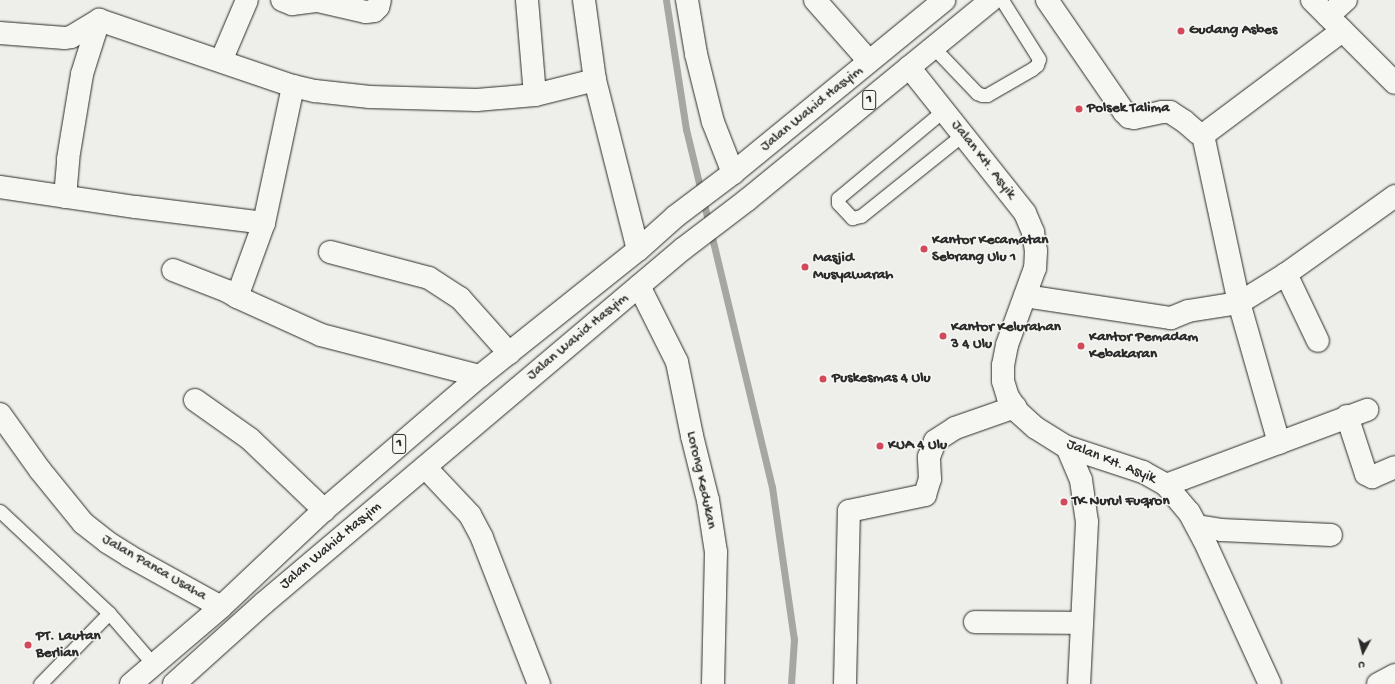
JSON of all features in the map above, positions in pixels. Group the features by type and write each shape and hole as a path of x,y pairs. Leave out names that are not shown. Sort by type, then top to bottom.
{"main road":[{"path":"221,61 247,0"},
{"path":"282,0 292,4 318,0 366,12 374,11 378,7 380,0"},
{"path":"527,0 535,95"},
{"path":"584,0 595,80 638,250"},
{"path":"687,0 696,54 713,122 730,175"},
{"path":"815,0 869,61"},
{"name":"Jalan Wahid Hasyim","path":"131,684 221,607 324,510 480,376 638,250 676,216 730,175 944,0"},
{"name":"Jalan Wahid Hasyim","path":"174,684 270,598 684,248 746,200 991,0"},
{"path":"1047,0 1124,112 1129,117 1134,118 1162,112 1170,112 1198,133 1203,135"},
{"path":"1312,0 1335,24 1393,76"},
{"path":"1203,135 1335,24 1346,0"},
{"path":"99,20 221,61 267,79 315,91 370,97 477,100 535,95 595,80"},
{"path":"0,33 65,38 72,37 99,20"},
{"path":"65,197 68,159 82,74 99,20"},
{"name":"Jalan KH. Asyik","path":"909,67 1025,213 1031,227 1036,251 1035,268 1007,345 1003,381 1008,397 1018,412 1036,428 1067,447 1143,472 1166,485 1189,512 1197,526 1270,684"},
{"path":"237,297 264,223 293,86"},
{"path":"1203,135 1239,303 1279,443"},
{"path":"0,187 264,223"},
{"path":"1025,296 1171,318 1188,311 1239,303 1286,274 1395,196"},
{"path":"330,252 429,278 460,298 509,353"},
{"path":"173,270 227,291 321,335 480,376"},
{"path":"1286,274 1318,341"},
{"name":"Lorong Kedukan","path":"639,286 677,362 692,436 708,500 716,552 713,684"},
{"path":"195,400 250,440 324,510"},
{"path":"845,684 849,511 925,495 930,479 929,457 936,441 955,428 1015,407"},
{"path":"1166,485 1347,416 1368,410"},
{"name":"Jalan Panca Usaha","path":"0,414 40,470 83,523 107,542 129,556 221,607"},
{"path":"1347,416 1366,474 1369,477 1372,477 1395,467"},
{"path":"1067,447 1081,480 1087,522 1079,684"},
{"path":"425,467 470,516 482,538 539,684"},
{"path":"1197,526 1221,530 1331,535"},
{"path":"975,622 1082,623"},
{"path":"1378,684 1395,675"}],"lane":[{"path":"933,47 977,94 987,95 1032,69 1037,65 1039,59 1002,0"},
{"path":"944,110 838,198 838,202 852,218 861,216 962,135"},
{"path":"0,511 109,613 154,665"},
{"path":"40,684 109,613"}],"waterway":[{"path":"666,0 686,129 772,487 794,639 791,684"}],"place":[{"name":"Gudang Asbes","path":"1181,31"},
{"name":"Polsek Talima","path":"1079,109"},
{"name":"Kantor Kecamatan Sebrang Ulu 1","path":"924,249"},
{"name":"Masjid Musyawarah","path":"805,267"},
{"name":"Kantor Kelurahan 3 4 Ulu","path":"943,336"},
{"name":"Kantor Pemadam Kebakaran","path":"1081,346"},
{"name":"Puskesmas 4 Ulu","path":"823,379"},
{"name":"KUA 4 Ulu","path":"880,446"},
{"name":"TK Nurul Fuqron","path":"1064,502"},
{"name":"PT. Lautan Berlian","path":"28,645"}]}
